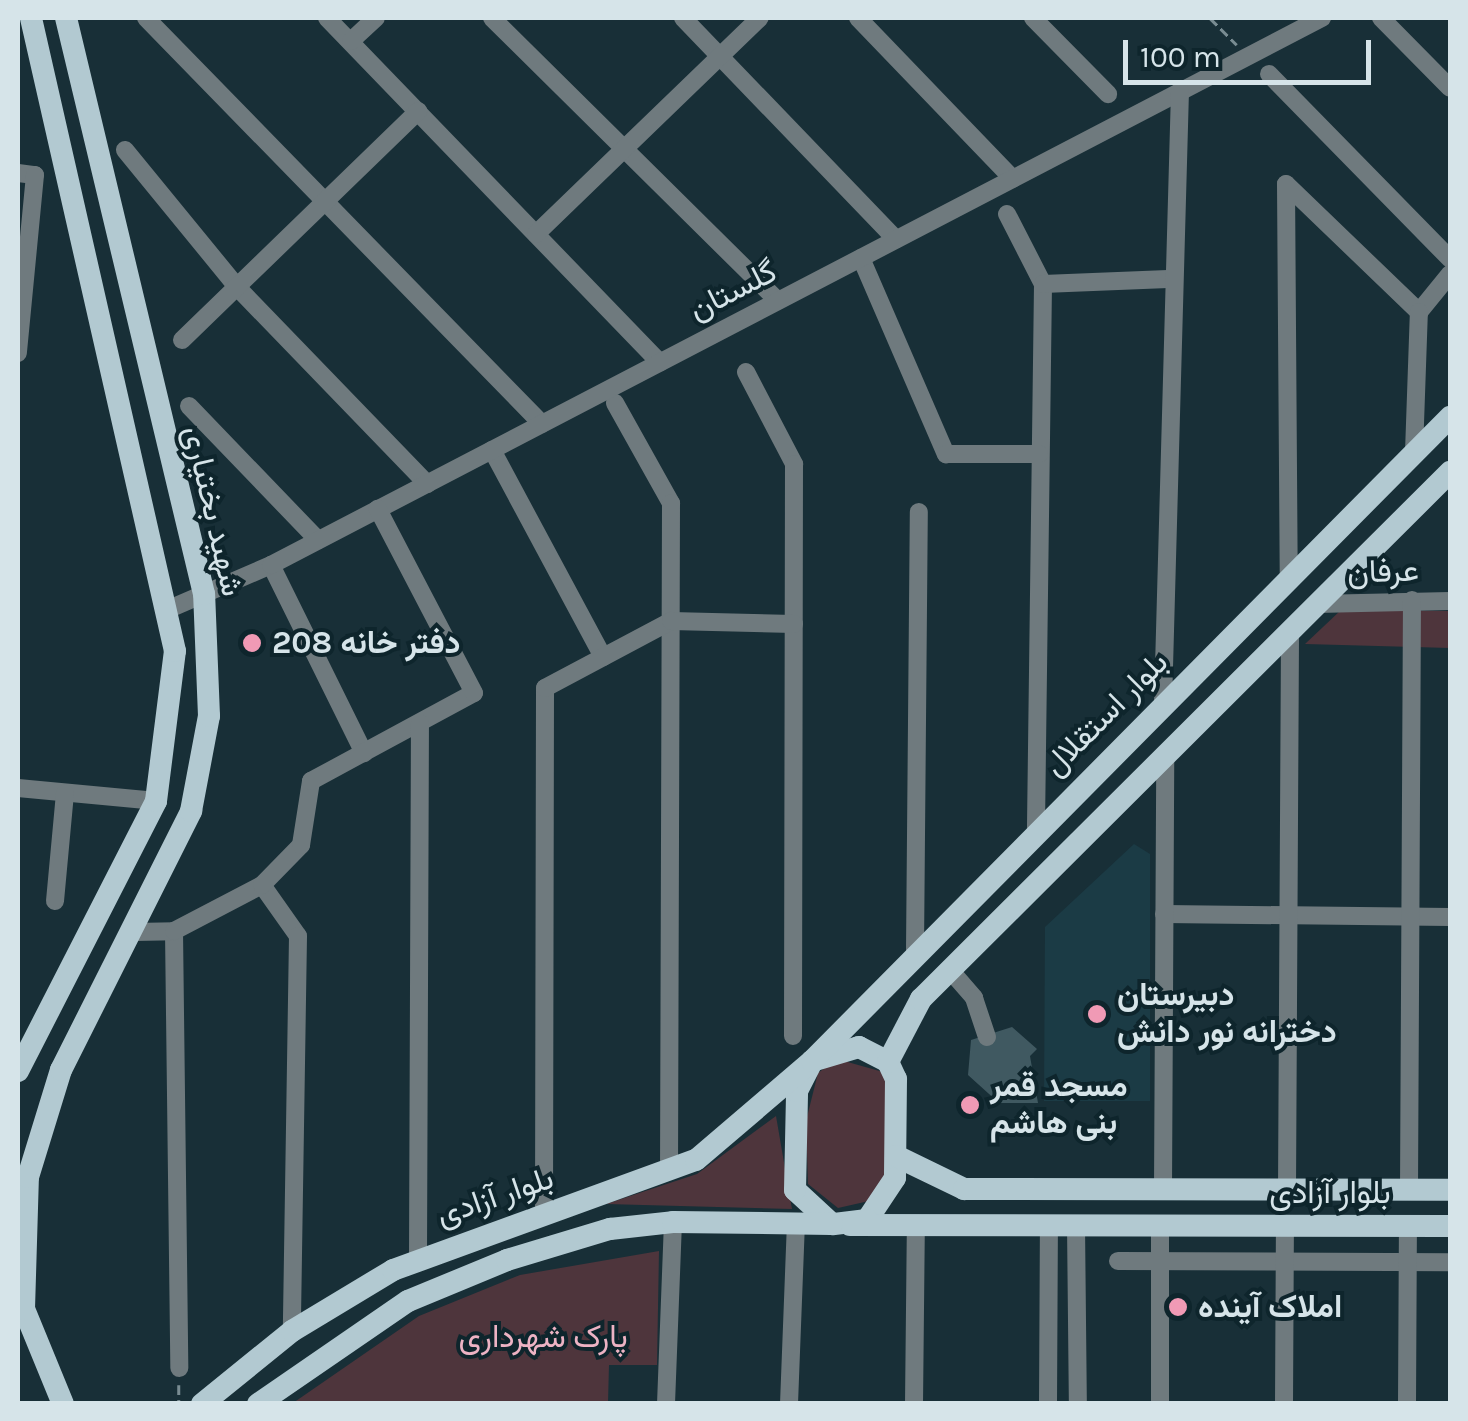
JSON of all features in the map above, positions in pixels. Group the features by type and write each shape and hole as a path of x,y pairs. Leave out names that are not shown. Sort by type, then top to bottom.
{"main road":[{"name":"شهید بختیاری","path":"18,1070 156,802 170,722 168,610 31,18"},
{"name":"شهید بختیاری","path":"63,1404 24,1309 28,1177 61,1070 135,932 191,811 209,716 204,594 66,18"},
{"name":"بلوار استقلال","path":"812,1061 915,950 1450,417"},
{"path":"888,1062 842,1046 812,1061 797,1090 792,1173 804,1206 841,1225 881,1210 896,1156 899,1096 888,1062 921,998 1450,472"},
{"path":"1289,578 1317,604"},
{"name":"بلوار آزادی","path":"202,1404 292,1332 418,1259 696,1160 812,1061"},
{"name":"بلوار آزادی","path":"896,1156 964,1190 1450,1190"},
{"name":"بلوار آزادی","path":"258,1404 408,1301 610,1229 673,1222 1450,1226"}],"street":[{"path":"146,18 542,424"},
{"path":"327,18 660,362"},
{"path":"351,41 376,18"},
{"path":"492,18 778,301"},
{"path":"683,18 896,240"},
{"path":"536,234 760,18"},
{"path":"1034,18 1108,94"},
{"name":"گلستان","path":"168,610 271,565 1322,18"},
{"path":"1380,18 1450,88"},
{"path":"864,20 1012,178"},
{"path":"1268,74 1450,260"},
{"path":"1163,702 1168,279 1180,92"},
{"path":"182,340 418,111"},
{"path":"125,150 237,286 427,484"},
{"path":"18,173 35,174 18,353"},
{"path":"1289,578 1286,184 1419,312"},
{"path":"1007,214 1043,284 1036,829"},
{"path":"861,258 946,454 1039,454"},
{"path":"1414,452 1419,312 1450,274"},
{"path":"1043,284 1168,279"},
{"path":"746,372 794,464 793,1036"},
{"path":"615,403 671,503 669,1170"},
{"path":"190,406 318,540"},
{"path":"492,450 603,657"},
{"path":"135,932 174,931 262,885 301,846 311,781 474,694 378,509"},
{"path":"915,950 919,512"},
{"path":"271,565 364,753"},
{"path":"1409,1190 1412,600"},
{"name":"عرفان","path":"1317,604 1450,601"},
{"path":"544,1213 546,688 671,621 794,624"},
{"path":"1287,1190 1290,631"},
{"path":"418,1259 420,723"},
{"path":"1163,1190 1165,756"},
{"path":"18,788 156,802"},
{"path":"55,902 66,792"},
{"path":"262,885 298,936 292,1332"},
{"path":"1164,914 1450,917"},
{"path":"174,931 179,1368"},
{"path":"950,970 974,998 987,1038"},
{"path":"666,1404 673,1222"},
{"path":"789,1404 796,1224"},
{"path":"914,1404 916,1225"},
{"path":"1048,1404 1049,1225"},
{"path":"1076,1226 1078,1404"},
{"path":"1160,1226 1160,1404"},
{"path":"1284,1226 1284,1404"},
{"path":"1407,1404 1408,1226"},
{"path":"1118,1261 1450,1262"}],"path":[{"path":"1210,18 1248,56"}],"shaded area":[{"name":"دبیرستان دخترانه نور دانش","path":"1134,844 1150,854 1150,1101 1044,1101 1045,927"}],"green space":[{"path":"1341,610 1450,611 1450,648 1305,644"},
{"path":"837,1059 883,1072 888,1096 884,1180 869,1201 838,1208 808,1184 806,1121 818,1073"},
{"path":"776,1116 792,1209 606,1204 697,1174"},
{"name":"پارک شهرداری","path":"659,1251 657,1365 609,1365 608,1403 293,1403 419,1316 520,1275"}],"building":[{"name":"مسجد قمر بنی هاشم","path":"1012,1027 1037,1049 1030,1056 1038,1103 999,1103 968,1075 971,1040"}],"place":[{"name":"دفتر خانه 208","path":"252,643"},
{"name":"دبیرستان دخترانه نور دانش","path":"1097,1014"},
{"name":"مسجد قمر بنی هاشم","path":"970,1105"},
{"name":"املاک آینده","path":"1178,1307"}]}
